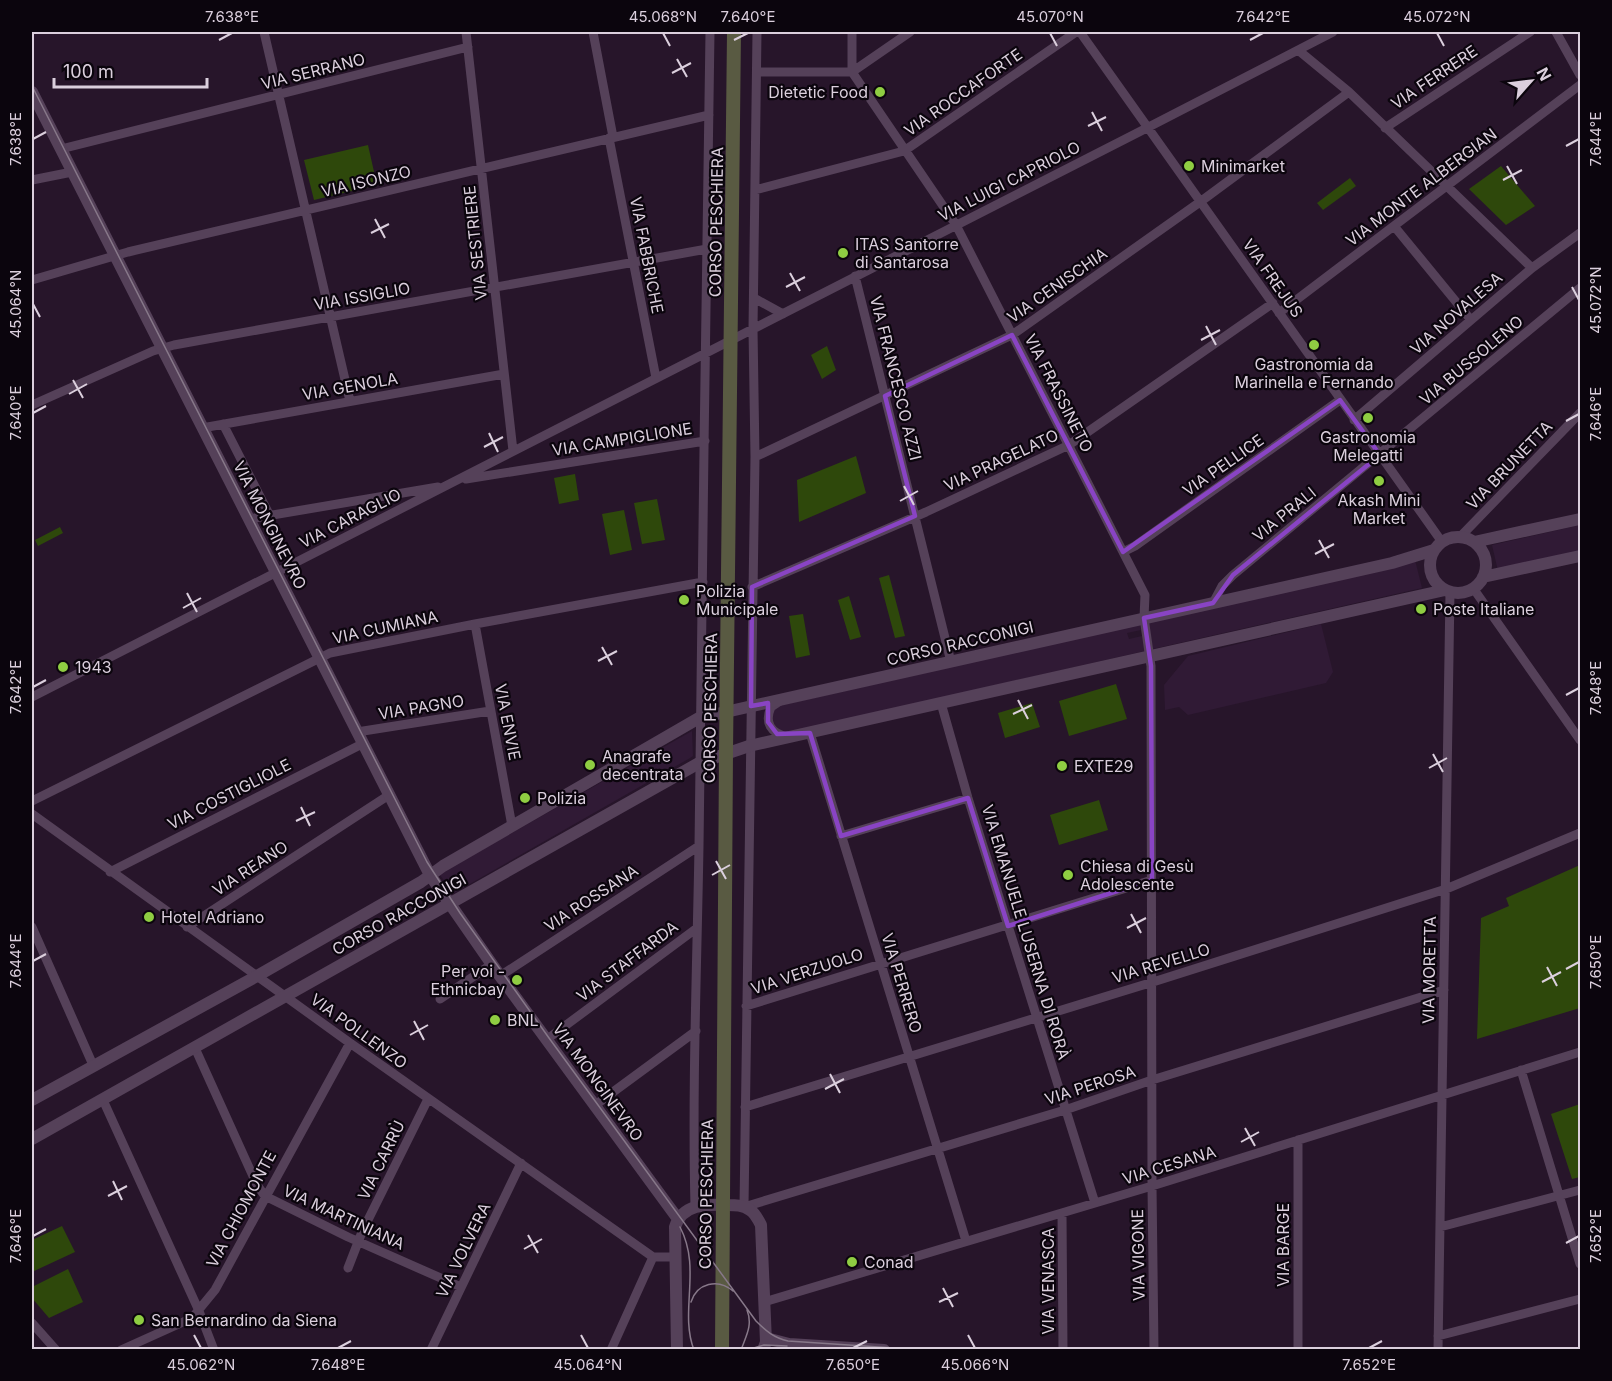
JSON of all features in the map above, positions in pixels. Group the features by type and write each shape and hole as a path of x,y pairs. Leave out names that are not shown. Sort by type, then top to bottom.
{"main road":[{"name":"CORSO PESCHIERA","path":"722,1350 726,711 735,32"}],"street":[{"path":"264,32 350,401"},
{"name":"VIA SESTRIERE","path":"466,32 513,451"},
{"name":"CORSO PESCHIERA","path":"695,1206 699,717 703,582 704,354 708,249 710,32"},
{"path":"744,1207 755,457 753,329 758,32"},
{"path":"852,32 852,72"},
{"path":"757,72 852,72 910,32"},
{"name":"VIA FREJUS","path":"1078,32 1380,455 1438,546"},
{"name":"VIA ROCCAFORTE","path":"755,190 904,151 1078,32"},
{"name":"VIA LUIGI CAPRIOLO","path":"731,341 1333,32"},
{"name":"VIA FERRERE","path":"1385,128 1530,32"},
{"path":"1556,32 1581,75"},
{"name":"VIA FABBRICHE","path":"593,33 656,378"},
{"name":"VIA SERRANO","path":"61,149 468,47"},
{"path":"1298,50 1349,92 1532,268"},
{"name":"VIA FRASSINETO","path":"852,72 956,225 1144,595 1146,602 1144,618"},
{"name":"VIA MONTE ALBERGIAN","path":"1279,313 1581,85"},
{"name":"VIA MONGINEVRO","path":"32,92 430,875 546,1040 678,1219"},
{"name":"VIA CENISCHIA","path":"755,457 1012,335 1200,202 1349,92"},
{"name":"VIA ISONZO","path":"32,280 115,256 709,115"},
{"path":"32,180 72,172"},
{"path":"1394,226 1471,320"},
{"name":"VIA NOVALESA","path":"1354,420 1532,268 1581,232"},
{"name":"VIA ISSIGLIO","path":"32,405 162,348 708,249"},
{"name":"VIA FRANCESCO AZZI","path":"855,276 951,662"},
{"name":"VIA BUSSOLENO","path":"1380,455 1581,288"},
{"path":"754,298 783,314"},
{"name":"VIA PRAGELATO","path":"752,587 915,516 1069,445 1273,303"},
{"name":"VIA CARAGLIO","path":"32,697 731,341"},
{"name":"VIA GENOLA","path":"202,428 504,374"},
{"name":"VIA PELLICE","path":"1123,552 1135,546 1340,400"},
{"name":"VIA BRUNETTA","path":"1460,537 1581,413"},
{"name":"VIA MONGINEVRO","path":"223,424 270,516"},
{"name":"VIA CAMPIGLIONE","path":"544,468 705,441"},
{"name":"VIA PRALI","path":"1213,603 1222,586 1233,575 1380,455"},
{"name":"VIA CARAGLIO","path":"453,483 544,468"},
{"path":"249,519 453,483"},
{"path":"1474,542 1581,519"},
{"path":"1484,577 1485,558 1481,549 1474,542 1460,537 1450,538 1438,546 1431,558 1432,574 1447,591 1458,593 1473,588 1484,577 1581,556"},
{"name":"CORSO RACCONIGI","path":"32,1100 421,882 699,717 1392,563 1438,546"},
{"name":"VIA CUMIANA","path":"32,801 330,653 703,582"},
{"path":"1473,588 1581,740"},
{"name":"CORSO RACCONIGI","path":"32,1139 699,763 749,746 1447,591"},
{"name":"VIA MORETTA","path":"1438,1350 1446,889 1447,591"},
{"path":"1144,618 1151,655"},
{"name":"VIA ENVIE","path":"474,624 512,826"},
{"name":"VIA VIGONE","path":"1151,655 1154,1350"},
{"path":"782,700 771,707 768,722 777,734 789,737"},
{"name":"VIA EMANUELE LUSERNA DI RORÀ","path":"941,704 968,798 1095,1203"},
{"name":"VIA PAGNO","path":"359,738 490,711"},
{"name":"VIA PERRERO","path":"810,733 966,1241"},
{"name":"VIA COSTIGLIOLE","path":"110,872 359,738"},
{"name":"VIA REANO","path":"187,927 389,795"},
{"path":"841,836 968,798"},
{"name":"VIA POLLENZO","path":"32,814 428,1099 653,1257"},
{"name":"VIA REVELLO","path":"745,1107 1446,889 1581,833"},
{"name":"VIA ROSSANA","path":"500,976 699,846"},
{"name":"VIA VERZUOLO","path":"746,1006 1152,880"},
{"path":"32,927 93,1065"},
{"name":"VIA STAFFARDA","path":"546,1040 697,928"},
{"path":"440,999 492,964"},
{"name":"VIA PEROSA","path":"744,1207 1065,1110 1152,1080 1444,990"},
{"path":"594,1106 696,1031"},
{"name":"VIA CHIOMONTE","path":"121,1350 192,1318 215,1290 350,1043"},
{"name":"VIA MARTINIANA","path":"195,1048 257,1185 265,1196 461,1287"},
{"name":"VIA CESANA","path":"764,1302 1152,1186 1581,1052"},
{"path":"1521,1070 1581,1264"},
{"name":"VIA CARRÙ","path":"348,1268 358,1241 428,1099"},
{"path":"103,1100 199,1311 214,1350"},
{"name":"VIA BARGE","path":"1298,1140 1298,1350"},
{"name":"VIA VOLVERA","path":"431,1350 521,1163"},
{"path":"1440,1227 1581,1190"},
{"path":"677,1350 675,1227 678,1219 695,1206 723,1205 744,1207 755,1214 762,1232 765,1342 774,1350"},
{"name":"VIA VENASCA","path":"1062,1213 1063,1350"},
{"path":"610,1350 653,1257 675,1257"},
{"path":"1438,1336 1581,1299"},
{"path":"32,1323 56,1350"},
{"path":"765,1342 884,1350"}],"highlighted area":[{"path":"1012,335 1123,552 1340,400 1380,455 1233,575 1213,603 1144,618 1151,666 1152,880 1008,926 968,798 841,836 810,733 777,734 768,722 768,703 751,706 752,587 915,516 885,396"}],"shaded area":[{"path":"1580,525 1580,553 1498,571 1492,545"},
{"path":"1415,560 1422,588 1153,649 1148,621"},
{"path":"1140,624 1141,630 1127,633 1129,639 1142,636 1145,651 791,732 778,732 771,721 774,709 778,706"},
{"path":"1321,624 1333,672 1326,683 1188,715 1179,707 1165,710 1164,685 1188,656"},
{"path":"692,731 693,756 454,893 439,874"}],"green space":[{"path":"368,145 377,185 314,200 304,160"},
{"path":"1501,166 1535,206 1506,225 1469,189"},
{"path":"1350,178 1356,186 1323,210 1317,203"},
{"path":"827,346 836,370 822,379 811,355"},
{"path":"856,456 866,493 799,522 797,480"},
{"path":"575,474 579,500 559,504 554,478"},
{"path":"657,499 665,540 642,544 634,503"},
{"path":"624,510 632,550 610,555 602,514"},
{"path":"60,527 63,533 38,546 35,540"},
{"path":"889,575 905,636 895,638 879,578"},
{"path":"849,596 861,637 850,640 838,600"},
{"path":"803,614 810,655 796,658 789,616"},
{"path":"1116,684 1127,719 1069,736 1059,701"},
{"path":"1032,703 1040,727 1005,738 998,713"},
{"path":"1099,800 1108,830 1059,845 1050,815"},
{"path":"1580,865 1580,1008 1477,1039 1481,918 1509,906 1506,898"},
{"path":"1580,1104 1580,1177 1572,1179 1551,1114"},
{"path":"62,1226 75,1252 32,1272 32,1240"},
{"path":"68,1269 83,1302 49,1318 32,1298 32,1287"}],"tram line":[{"path":"32,86 427,862 460,913 760,1325 774,1336 788,1341 924,1350"},
{"path":"680,1227 689,1258 689,1320 694,1350"},
{"path":"691,1302 698,1290 709,1284 721,1285 733,1291"},
{"path":"741,1350 749,1326 747,1310"},
{"path":"747,1350 764,1345 787,1346"}],"place":[{"name":"Dietetic Food","path":"880,92"},
{"name":"Minimarket","path":"1189,166"},
{"name":"ITAS Santorre di Santarosa","path":"843,253"},
{"name":"Gastronomia da Marinella e Fernando","path":"1314,345"},
{"name":"Gastronomia Melegatti","path":"1368,418"},
{"name":"Akash Mini Market","path":"1379,481"},
{"name":"Polizia Municipale","path":"684,600"},
{"name":"Poste Italiane","path":"1421,609"},
{"name":"1943","path":"63,667"},
{"name":"Anagrafe decentrata","path":"590,765"},
{"name":"EXTE29","path":"1062,766"},
{"name":"Polizia","path":"525,798"},
{"name":"Chiesa di Gesù Adolescente","path":"1068,875"},
{"name":"Hotel Adriano","path":"149,917"},
{"name":"Per voi - Ethnicbay","path":"517,980"},
{"name":"BNL","path":"495,1020"},
{"name":"Conad","path":"852,1262"},
{"name":"San Bernardino da Siena","path":"139,1320"}]}
